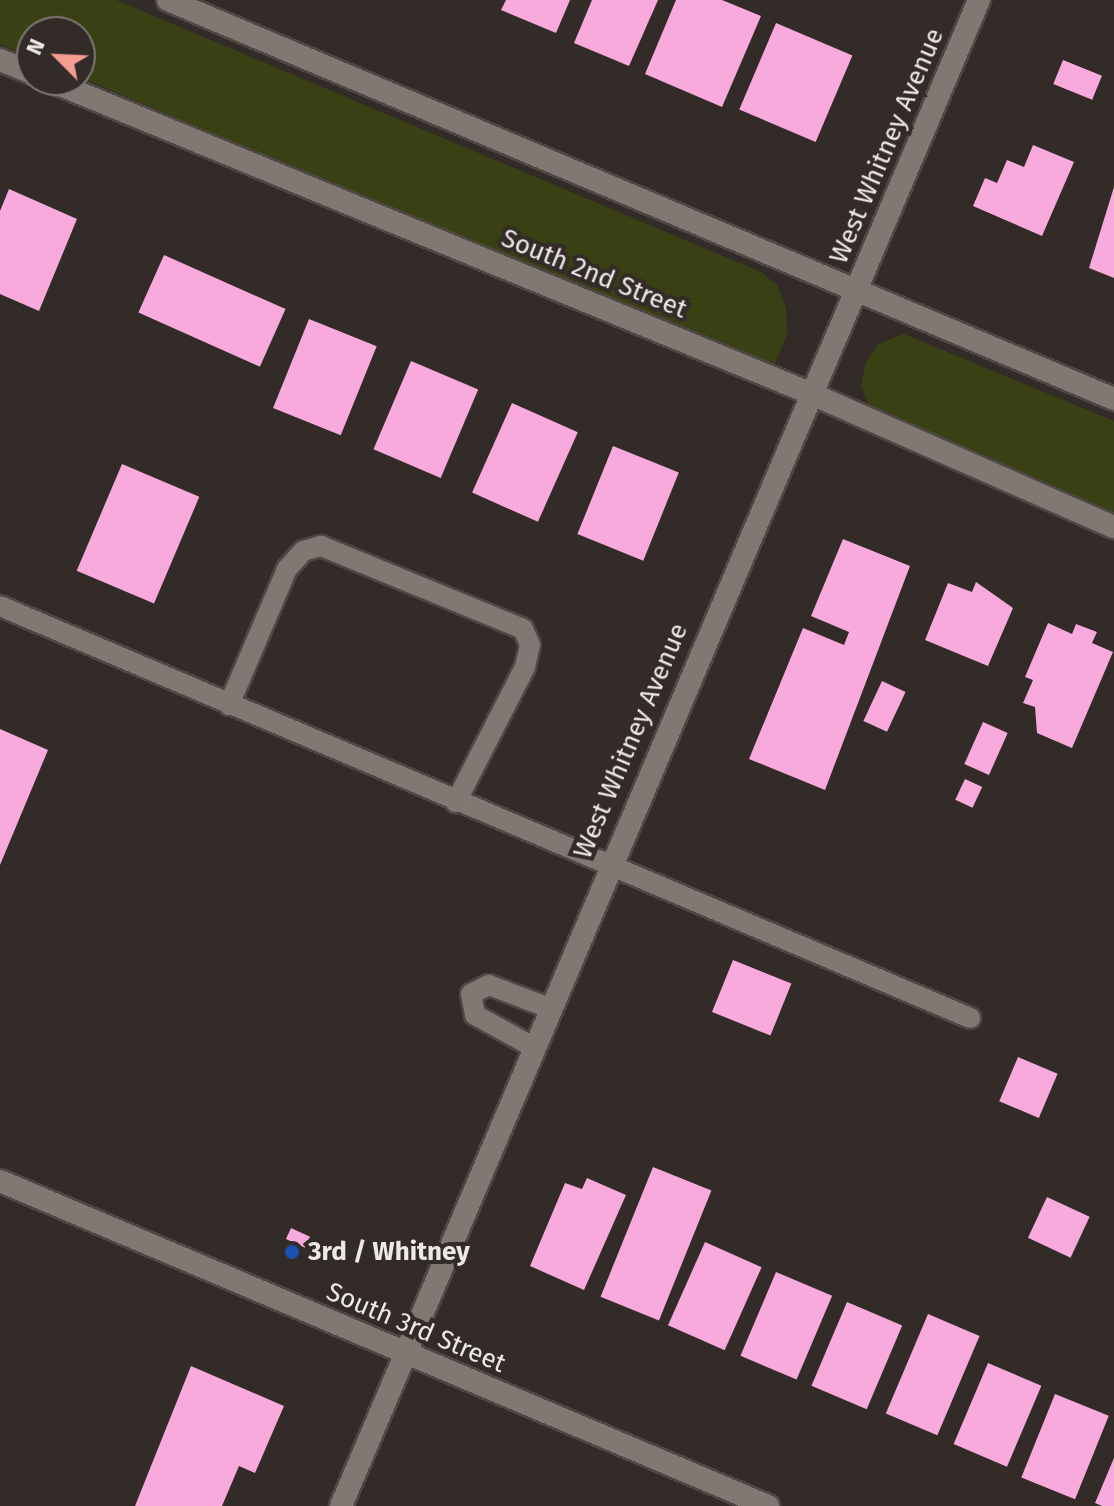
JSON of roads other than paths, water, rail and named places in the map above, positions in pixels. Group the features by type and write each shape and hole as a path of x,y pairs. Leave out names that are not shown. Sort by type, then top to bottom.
{"street":[{"path":"168,0 1114,399"},
{"name":"West Whitney Avenue","path":"341,1506 549,1008 979,0"},
{"name":"South 2nd Street","path":"87,96 812,394 1114,527"},
{"name":"South 3rd Street","path":"0,1181 768,1506"}],"lane":[{"path":"229,705 287,569 312,548 523,629 530,645 525,667 456,802"},
{"path":"0,606 970,1018"},
{"path":"533,1047 475,1015 471,994 489,985 549,1008"}],"place":[{"name":"3rd / Whitney","path":"292,1252"}]}
